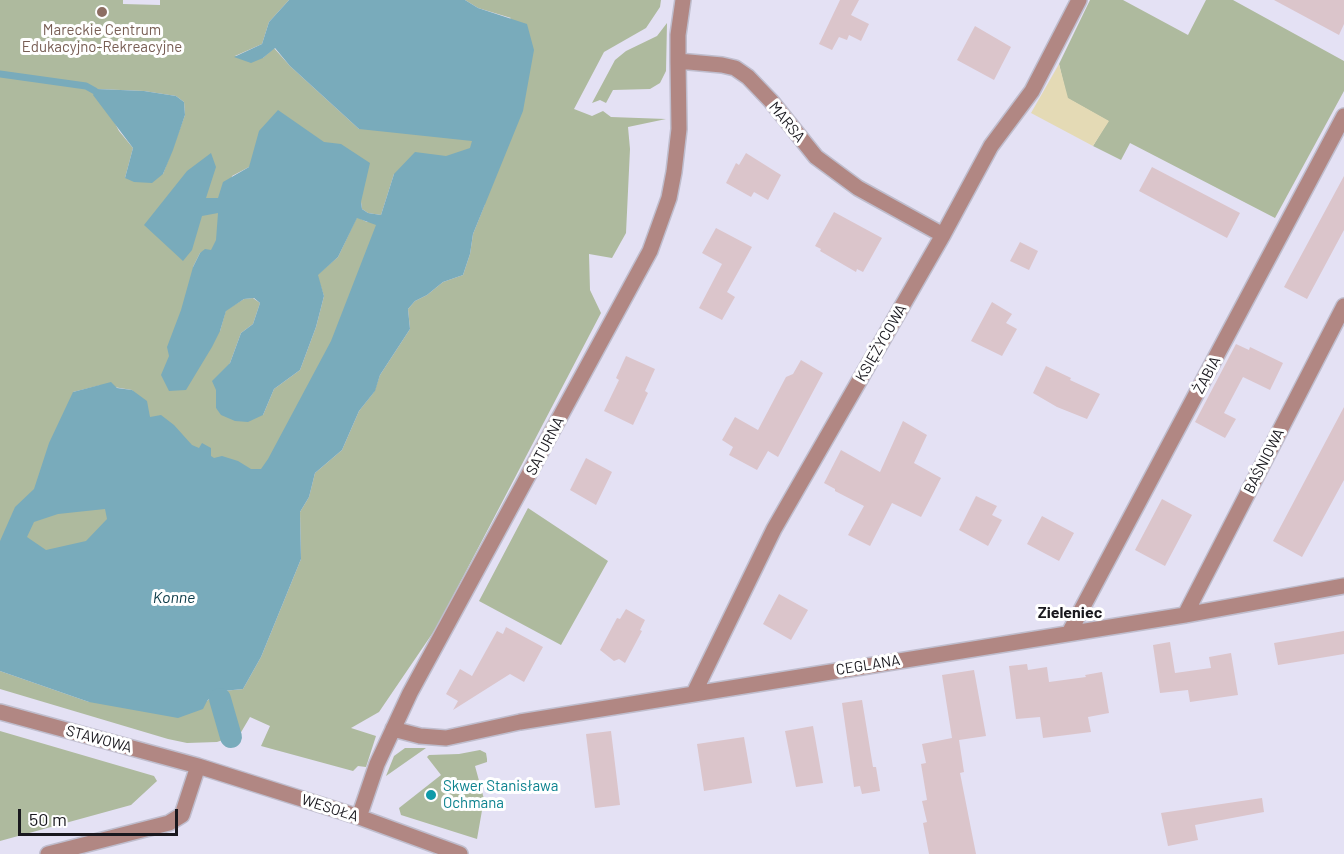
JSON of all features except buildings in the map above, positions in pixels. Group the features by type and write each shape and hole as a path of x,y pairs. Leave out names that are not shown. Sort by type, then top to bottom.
{"street":[{"path":"678,61 678,35 683,0"},
{"name":"KSIĘŻYCOWA","path":"694,693 774,529 943,235 991,146 1032,91 1079,0"},
{"name":"MARSA","path":"678,61 722,64 742,73 771,101 816,157 858,188 943,235"},
{"name":"SATURNA","path":"358,817 377,764 410,693 650,250 669,198 674,172 679,129 678,61"},
{"name":"ŻABIA","path":"1069,633 1344,116"},
{"name":"BAŚNIOWA","path":"1185,615 1344,306"},
{"name":"CEGLANA","path":"393,729 420,736 446,738 520,722 1185,615 1344,586"},
{"name":"STAWOWA","path":"0,712 198,766"},
{"path":"48,854 169,823 182,815 198,766"},
{"name":"WESOŁA","path":"198,766 358,817 460,854"}],"green space":[{"path":"0,0 123,0 123,4 160,5 160,0 289,0 269,22 262,44 235,56 263,58 274,48 290,66 359,129 511,18 478,8 465,0 661,0 660,7 646,28 604,52 574,109 592,116 603,111 611,117 666,119 628,127 630,149 626,233 612,258 589,254 590,290 601,313 452,598 449,609 379,712 351,728 376,736 366,767 358,766 353,771 261,746 270,726 250,717 240,734 217,742 187,743 168,739 0,689 0,671 89,702 207,701 214,695 216,701 224,698 223,691 243,689 261,657 301,559 300,512 309,497 315,473 342,450 359,411 374,392 380,375 410,329 408,309 415,301 443,282 463,275 470,254 473,234 485,204 394,174 381,215 368,213 362,209 361,202 249,167 232,176 221,248 200,253 193,267 220,331 226,310 244,299 253,298 260,303 253,324 241,333 230,363 216,390 216,408 263,415 274,389 300,370 316,327 324,296 317,275 338,257 357,217 367,222 381,222 352,305 259,482 169,448 132,390 101,385 73,392 110,495 106,540 0,568","holes":["97,89 144,91 176,96 184,102 185,115 163,174 125,178 133,148 119,131"]},
{"path":"1090,0 1123,0 1188,35 1206,0 1233,0 1344,61 1344,91 1275,218 1130,143 1121,160 1093,146 1108,121 1067,98 1059,64"},
{"path":"667,23 666,71 660,83 650,89 613,90 606,103 600,100 592,103 615,60 626,51 657,36"},
{"path":"528,508 608,561 561,645 479,601"},
{"path":"0,731 154,776 157,781 131,805 0,841"},
{"path":"405,748 426,748 386,776 394,756"},
{"path":"480,750 486,753 487,762 475,766 484,799 477,839 401,815 399,808 441,775 427,757 429,755 459,754"}],"sand":[{"path":"1059,64 1068,98 1109,121 1093,146 1031,113"}],"water":[{"name":"Konne","path":"289,0 465,0 478,8 527,24 534,50 523,111 473,234 470,254 463,275 443,282 415,301 408,309 410,329 380,375 375,391 359,411 342,450 315,473 309,497 300,512 301,559 261,657 243,689 223,691 224,698 216,701 213,695 203,709 178,718 89,702 0,671 0,541 15,507 34,489 49,443 73,392 111,382 117,388 132,390 147,401 150,417 161,415 174,425 192,445 199,448 202,443 211,448 211,456 214,458 222,456 238,461 251,469 261,469 331,341 376,225 357,218 338,257 318,275 324,296 316,327 300,370 274,389 263,415 248,422 235,421 221,415 216,408 216,390 212,381 230,363 241,333 253,324 260,303 254,298 244,299 226,311 212,347 186,390 169,391 161,375 169,356 167,347 181,310 193,267 200,253 205,249 211,250 216,240 218,213 202,216 192,250 183,261 144,225 187,171 211,153 216,167 206,198 218,198 223,182 249,167 259,131 278,110 324,142 341,144 370,163 361,202 362,209 368,213 381,215 394,174 415,152 446,156 470,148 472,141 359,129 290,66 275,48 263,58 251,63 234,57 262,44 269,22","holes":["105,509 107,519 86,541 46,550 27,537 34,522 58,514"]},
{"path":"97,89 144,91 176,96 184,102 185,115 173,150 163,174 152,183 134,182 125,178 133,148 93,95"}],"waterway":[{"path":"0,74 86,86 95,91"},
{"path":"220,699 231,737"}],"place":[{"name":"Mareckie Centrum Edukacyjno-Rekreacyjne","path":"102,12"},
{"name":"Skwer Stanisława Ochmana","path":"431,795"}],"district":[{"name":"Zieleniec","path":"1070,613"}]}
